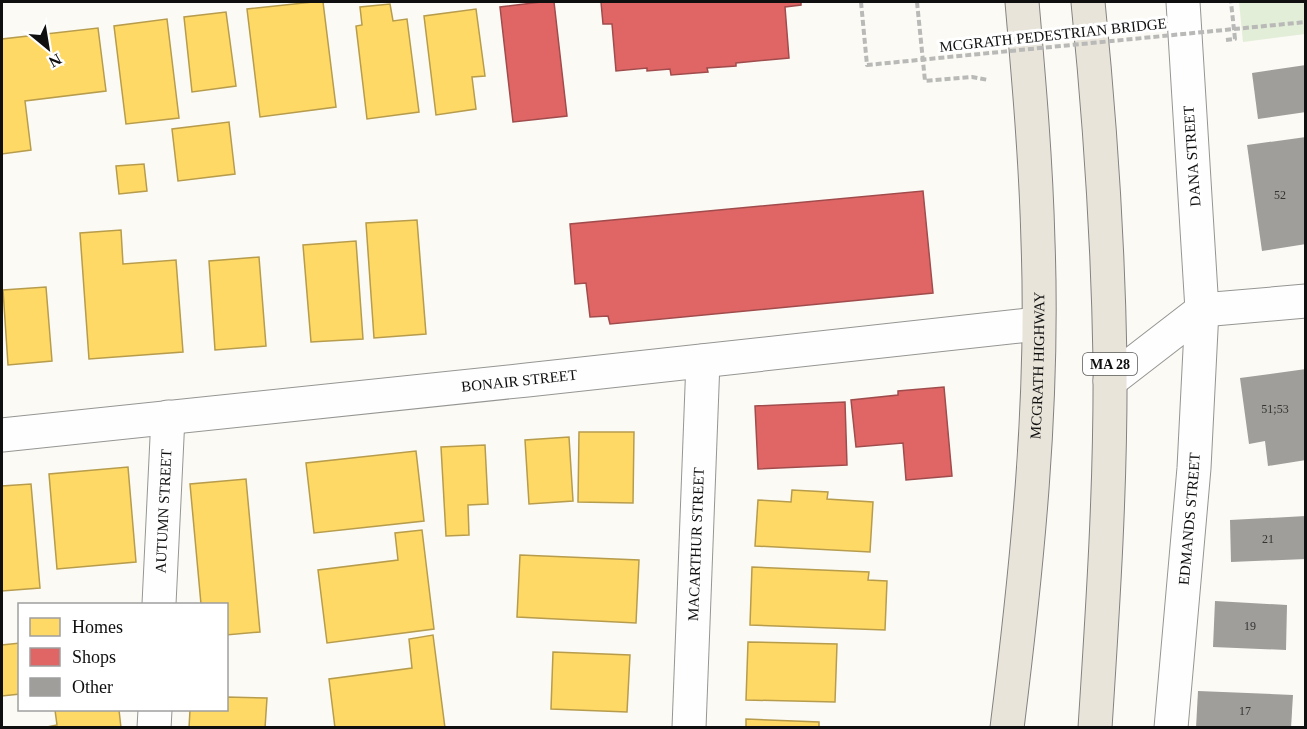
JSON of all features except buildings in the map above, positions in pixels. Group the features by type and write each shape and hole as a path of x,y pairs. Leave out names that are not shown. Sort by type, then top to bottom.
{"highway":[{"name":"MCGRATH HIGHWAY","path":"1007,728 1028,537 1038,324 1037,210 1022,2"},
{"name":"MA 28","path":"1088,2 1103,190 1110,381 1107,531 1095,728"}],"street":[{"name":"DANA STREET","path":"1183,2 1202,310"},
{"path":"1110,381 1202,310 1305,301"},
{"name":"EDMANDS STREET","path":"1171,728 1194,468 1202,310"},
{"name":"BONAIR STREET","path":"2,435 1038,324"},
{"name":"MACARTHUR STREET","path":"689,728 703,361"},
{"name":"AUTUMN STREET","path":"159,603 168,417"},
{"path":"154,728 155,711"}],"path":[{"name":"MCGRATH PEDESTRIAN BRIDGE","path":"861,2 867,65 1305,22"},
{"path":"917,2 924,81 964,78"},
{"path":"1223,41 1235,39 1232,2"}],"green space":[{"path":"1239,2 1305,2 1305,34 1243,42"}]}
